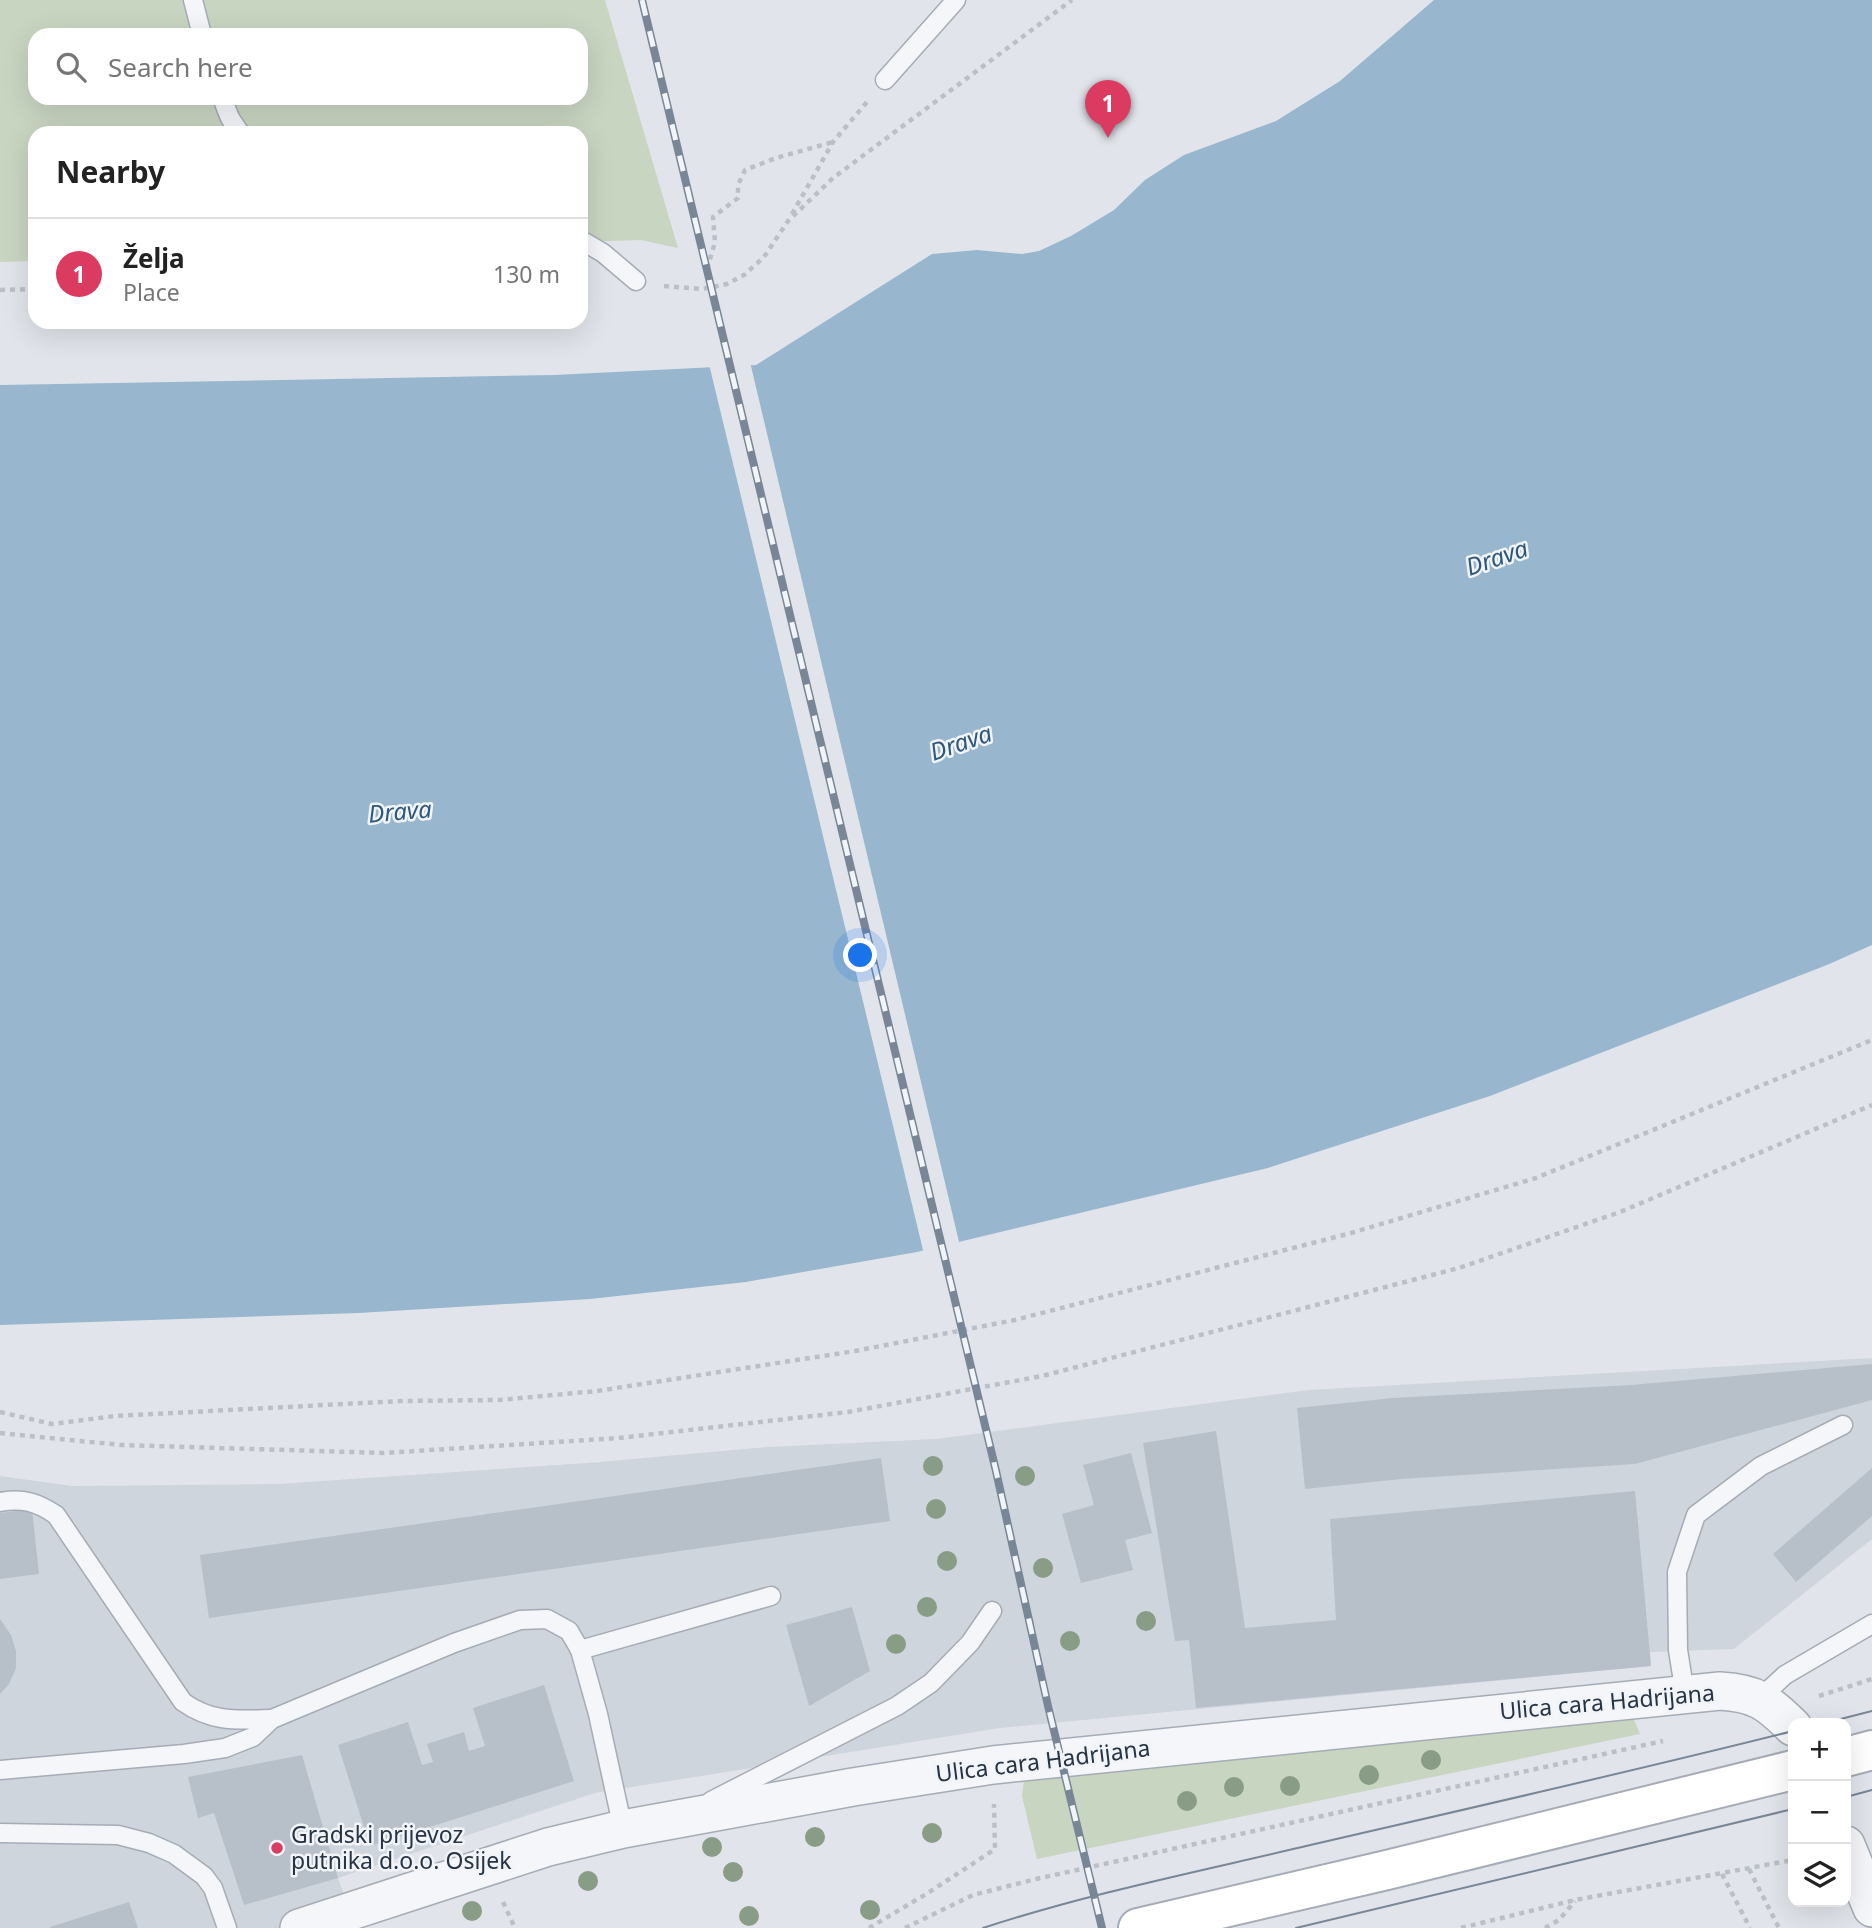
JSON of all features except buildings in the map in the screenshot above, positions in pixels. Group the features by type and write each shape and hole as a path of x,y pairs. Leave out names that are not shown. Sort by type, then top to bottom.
{"main road":[{"path":"1851,1756 1872,1750"},
{"path":"1138,1928 1788,1771"}],"street":[{"name":"Ulica cara Hadrijana","path":"299,1928 548,1847 623,1829 993,1765 1720,1691 1742,1692 1776,1712"},
{"path":"1851,1857 1872,1908"}],"lane":[{"path":"193,0 200,28"},
{"path":"885,80 956,0"},
{"path":"225,105 235,126"},
{"path":"588,244 603,253 636,281"},
{"path":"1685,1695 1678,1650 1677,1572 1696,1516 1761,1466 1843,1424"},
{"path":"0,1502 16,1499 39,1503 56,1515 183,1702 200,1714 224,1720 272,1719"},
{"path":"580,1650 771,1596"},
{"path":"680,1818 897,1706 931,1683 970,1643 992,1611"},
{"path":"0,1770 225,1748 253,1737 272,1719 454,1643 520,1620 547,1619 569,1630 580,1650 598,1714 623,1829"},
{"path":"1776,1712 1785,1675 1872,1623"},
{"path":"0,1833 118,1835 149,1843 174,1854 204,1875 213,1888 228,1928"}],"path":[{"path":"788,221 833,178 1072,0"},
{"path":"636,281 680,289 702,289 727,285 744,275 764,257 833,142 885,80"},
{"path":"707,269 715,242 713,217 737,198 738,185 745,170 833,142"},
{"path":"0,290 28,289"},
{"path":"0,1412 52,1424 115,1416 347,1404 499,1400 597,1391 855,1351 1014,1320 1351,1233 1536,1178 1872,1040"},
{"path":"0,1433 121,1445 384,1453 619,1438 848,1412 1042,1376 1459,1268 1620,1212 1872,1105"},
{"path":"1776,1712 1872,1679"},
{"path":"905,1928 973,1895 1036,1879 1675,1738"},
{"path":"1461,1928 1575,1900 1788,1861"},
{"path":"1749,1869 1779,1928"},
{"path":"1722,1874 1751,1928"},
{"path":"1545,1928 1559,1920 1575,1900"}],"shaded area":[{"path":"1872,1358 1872,1539 1734,1649 1650,1652 1651,1666 1000,1728 595,1793 338,1878 356,1928 0,1928 0,1476 72,1486 278,1484 600,1462 767,1447 936,1439 1309,1390"}],"green space":[{"path":"0,0 605,0 678,248 641,240 588,242 588,126 28,126 28,261 0,262"},
{"path":"1632,1715 1640,1734 1037,1859 1022,1796 1024,1779"}],"water":[{"name":"Drava","path":"1434,0 1872,0 1872,945 1490,1096 1268,1168 917,1252 746,1282 590,1299 359,1313 0,1325 0,385 554,375 756,365 932,254 977,250 1022,254 1039,251 1071,236 1114,210 1145,180 1184,155 1276,121 1340,81"}],"pier":[{"path":"750,362 960,1246 924,1254 709,364"}],"tram line":[{"path":"1845,1718 1872,1711"},
{"path":"983,1928 1142,1884 1788,1732"},
{"path":"1851,1796 1872,1790"},
{"path":"1296,1928 1788,1810"}],"railway":[{"path":"642,0 996,1471 1048,1706 1102,1928"}],"place":[{"name":"Želja","path":"1108,138"},
{"name":"Gradski prijevoz putnika d.o.o. Osijek","path":"277,1848"}]}
